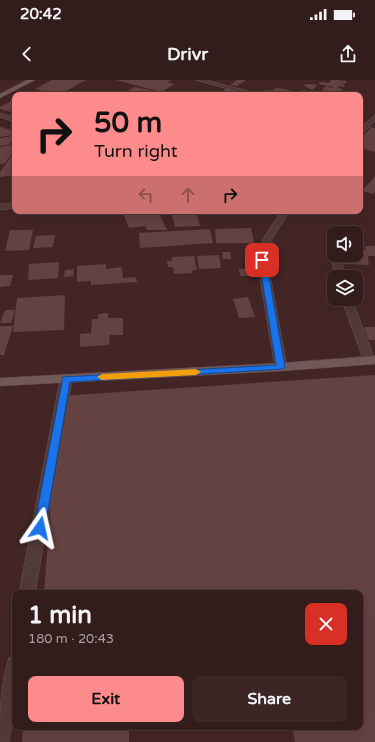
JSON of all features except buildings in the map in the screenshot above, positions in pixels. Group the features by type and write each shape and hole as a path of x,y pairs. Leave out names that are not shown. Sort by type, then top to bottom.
{"main road":[{"path":"0,96 32,80"},
{"path":"0,382 66,380 373,361"}],"street":[{"path":"199,80 247,92"},
{"path":"0,115 12,119"},
{"path":"363,120 374,121"},
{"path":"363,130 374,121"},
{"path":"0,207 12,206"},
{"path":"281,367 262,260 263,248 268,236 284,214"},
{"path":"350,306 373,361"},
{"path":"28,590 66,380"},
{"path":"0,742 12,680"}],"slow traffic":[{"path":"102,377 196,372"}],"route":[{"path":"40,528 66,380 281,367 262,260"}]}
